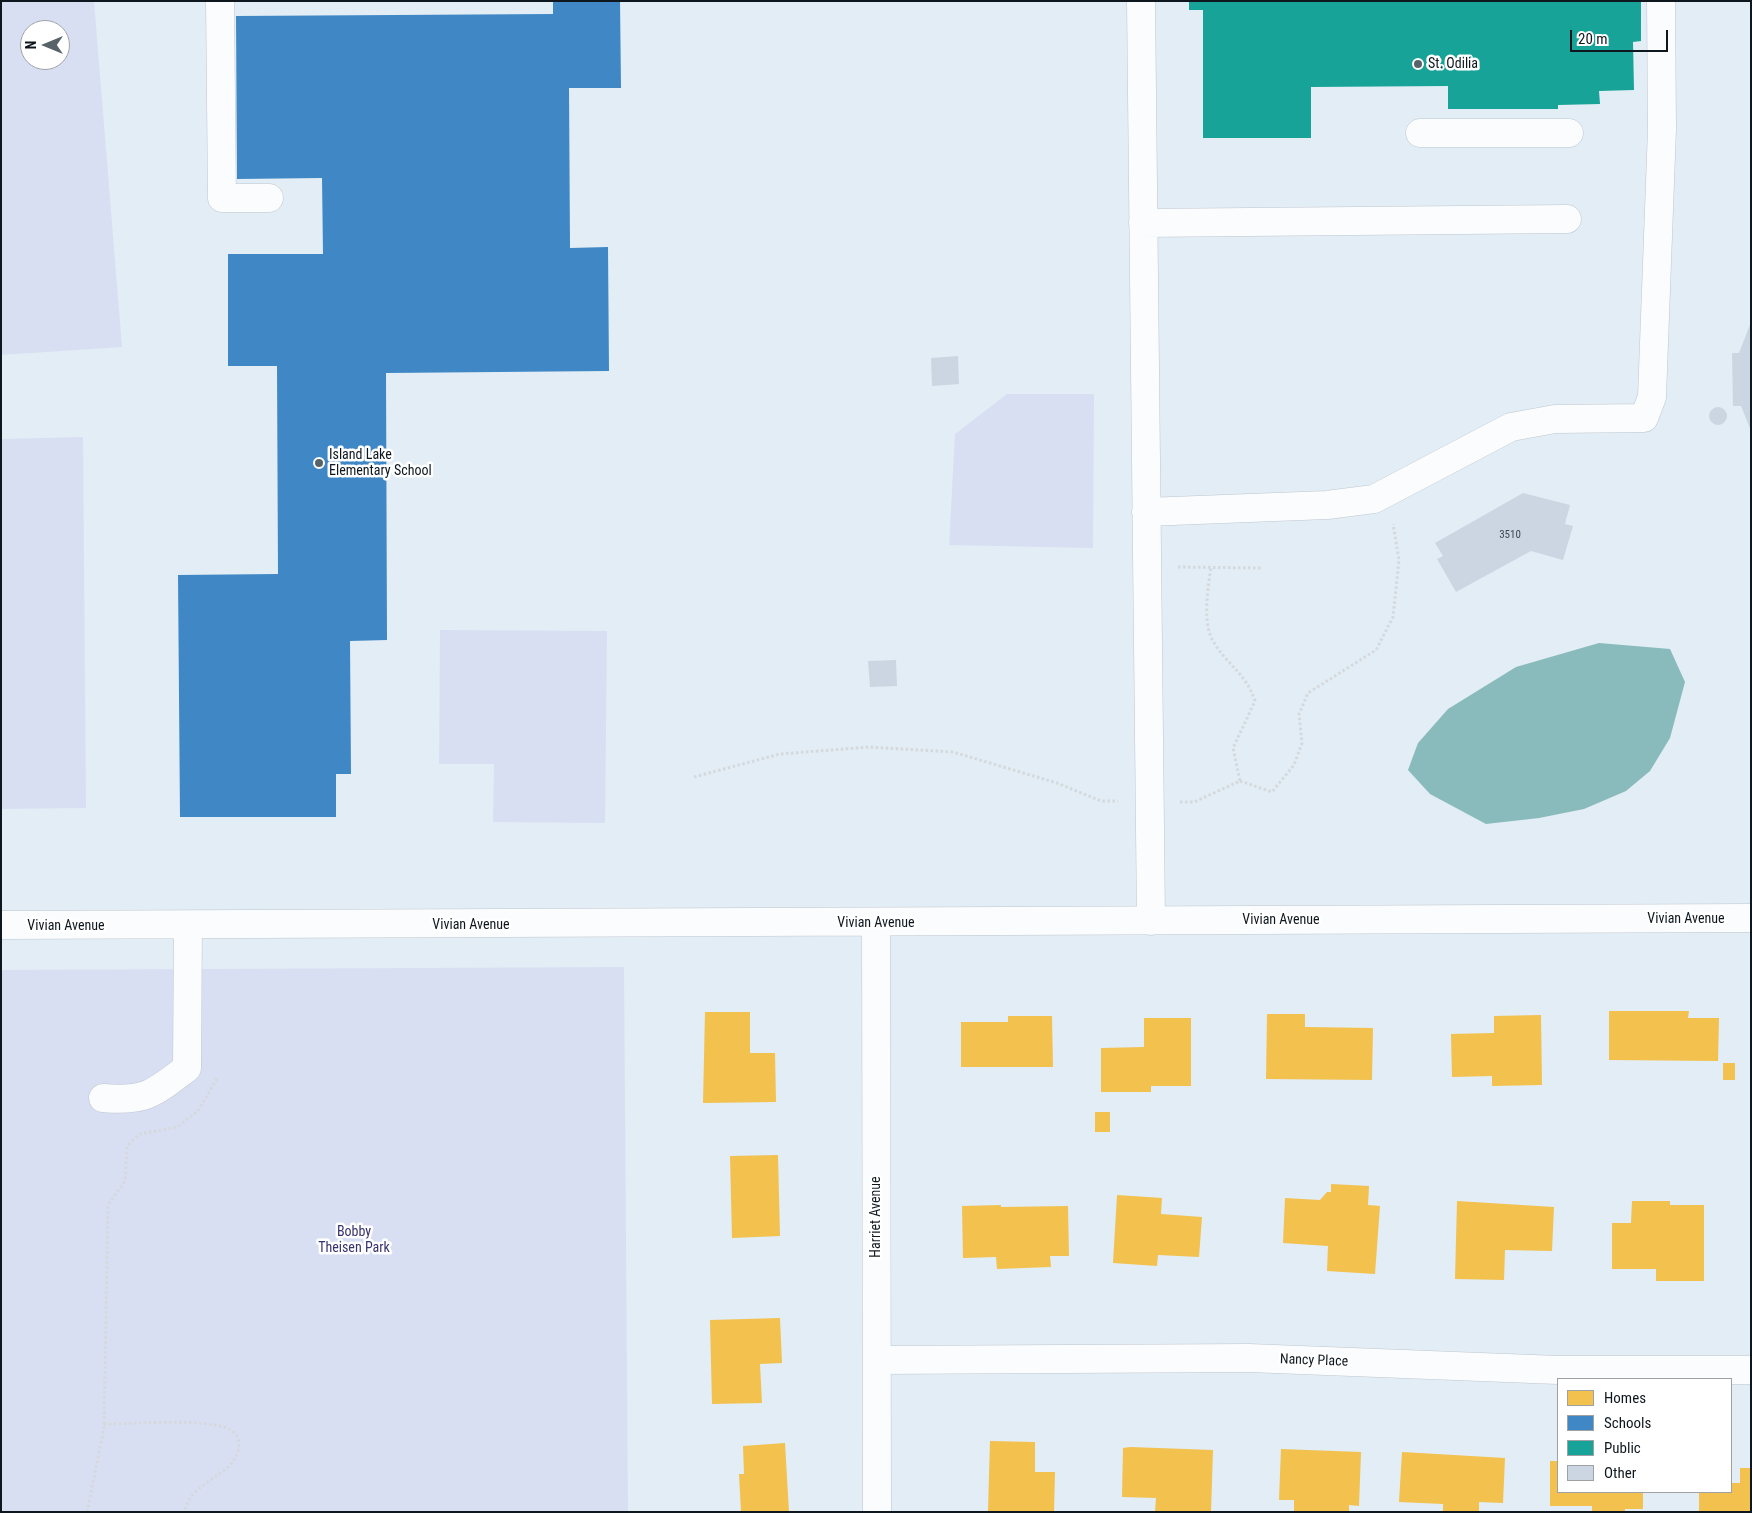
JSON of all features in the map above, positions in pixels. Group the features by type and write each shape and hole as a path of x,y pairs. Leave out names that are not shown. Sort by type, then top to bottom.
{"street":[{"path":"220,1 222,198 269,198"},
{"path":"1141,1 1151,921"},
{"path":"1146,512 1327,505 1374,498 1511,427 1555,419 1644,418 1652,397 1662,129 1661,1"},
{"path":"1420,133 1569,133"},
{"path":"1143,223 1567,219"},
{"name":"Vivian Avenue","path":"1,925 188,926 1751,918"},
{"name":"Harriet Avenue","path":"876,923 877,1512"},
{"path":"103,1098 127,1100 152,1094 186,1068 188,926"},
{"name":"Nancy Place","path":"876,1360 1249,1358 1558,1370 1751,1370"}],"path":[{"path":"694,777 780,754 869,747 953,752 1057,782 1101,800 1194,802 1240,781 1272,792 1294,765 1302,743 1299,714 1308,693 1376,650 1393,617 1399,560 1388,491"},
{"path":"1147,567 1263,568"},
{"path":"1211,567 1206,605 1212,640 1250,685 1255,701 1233,748 1240,781"},
{"path":"87,1512 104,1424 108,1205 125,1181 127,1146 140,1134 177,1127 198,1111 218,1081 218,1073"},
{"path":"104,1424 206,1424 229,1429 238,1438 240,1447 234,1461 195,1493 185,1512"}],"green space":[{"path":"1,1 94,1 122,347 1,355"},
{"path":"1007,394 1094,394 1093,548 949,545 955,434"},
{"path":"83,437 86,808 1,809 1,439"},
{"path":"440,630 607,631 605,823 493,822 494,764 439,764"},
{"name":"Bobby Theisen Park","path":"624,967 628,1512 1,1512 1,970"}],"shaded area":[{"path":"1599,643 1670,649 1685,682 1670,738 1650,771 1626,791 1584,809 1539,818 1486,824 1430,794 1408,770 1418,743 1448,709 1516,667"}],"building: Homes":[{"path":"1609,1011 1689,1011 1688,1018 1719,1018 1718,1061 1609,1060"},
{"path":"705,1012 750,1012 750,1053 775,1053 776,1102 703,1103"},
{"path":"1267,1014 1305,1014 1305,1027 1373,1028 1372,1080 1266,1079"},
{"path":"1541,1015 1542,1085 1492,1086 1492,1076 1452,1077 1451,1034 1494,1033 1494,1016"},
{"path":"1008,1016 1052,1016 1053,1067 961,1067 961,1022 1008,1022"},
{"path":"1144,1018 1191,1018 1191,1086 1151,1086 1151,1092 1101,1092 1101,1048 1144,1047"},
{"path":"1723,1063 1735,1063 1735,1080 1723,1080"},
{"path":"1095,1112 1110,1112 1110,1132 1095,1132"},
{"path":"778,1155 780,1236 732,1238 730,1156"},
{"path":"1331,1184 1369,1186 1368,1205 1380,1206 1375,1274 1327,1271 1328,1246 1283,1243 1285,1198 1320,1200 1327,1192 1331,1192"},
{"path":"1117,1195 1162,1198 1161,1214 1202,1217 1199,1257 1158,1255 1157,1266 1113,1263"},
{"path":"1457,1201 1554,1207 1552,1251 1505,1250 1504,1280 1455,1279"},
{"path":"1632,1201 1670,1201 1670,1205 1704,1205 1704,1281 1656,1281 1656,1269 1612,1269 1612,1223 1631,1223"},
{"path":"1001,1205 1001,1207 1068,1206 1069,1256 1050,1256 1051,1267 997,1269 996,1257 963,1258 962,1206"},
{"path":"780,1318 782,1363 760,1364 762,1403 712,1404 710,1320"},
{"path":"990,1441 1035,1442 1035,1472 1055,1472 1054,1512 988,1511"},
{"path":"785,1443 789,1512 741,1512 739,1474 744,1474 743,1446"},
{"path":"1123,1448 1213,1450 1211,1512 1155,1512 1156,1498 1122,1497"},
{"path":"1281,1449 1361,1452 1359,1506 1349,1505 1349,1512 1294,1512 1294,1500 1279,1500"},
{"path":"1402,1452 1505,1458 1503,1503 1479,1502 1479,1512 1443,1512 1443,1504 1399,1502"},
{"path":"1550,1461 1557,1461 1557,1493 1643,1493 1643,1509 1625,1509 1625,1512 1592,1512 1592,1506 1550,1506"},
{"path":"1740,1468 1751,1468 1751,1512 1699,1512 1699,1493 1732,1493 1732,1483 1740,1483"}],"building: Schools":[{"path":"553,1 620,1 621,88 569,88 570,248 608,247 609,371 386,373 387,640 350,641 351,774 336,774 336,817 180,817 178,575 278,574 277,366 228,366 228,254 323,254 322,178 237,179 236,16 553,14"}],"building: Public":[{"name":"St. Odilia","path":"1189,1 1641,1 1641,41 1633,42 1634,90 1599,91 1600,104 1558,105 1558,109 1448,109 1448,86 1311,87 1311,138 1203,138 1203,10 1189,10"}],"building: Other":[{"path":"1751,322 1751,431 1741,406 1733,406 1732,353 1739,353"},
{"path":"958,356 959,384 932,386 931,358"},
{"path":"1718,407 1724,410 1727,416 1724,422 1718,425 1712,422 1709,416 1712,410"},
{"path":"1523,493 1570,505 1565,524 1573,526 1563,560 1531,551 1456,592 1437,559 1443,556 1435,543"},
{"path":"896,660 897,686 870,687 868,661"}],"place":[{"name":"St. Odilia","path":"1418,64"},
{"name":"Island Lake Elementary School","path":"319,463"}]}
